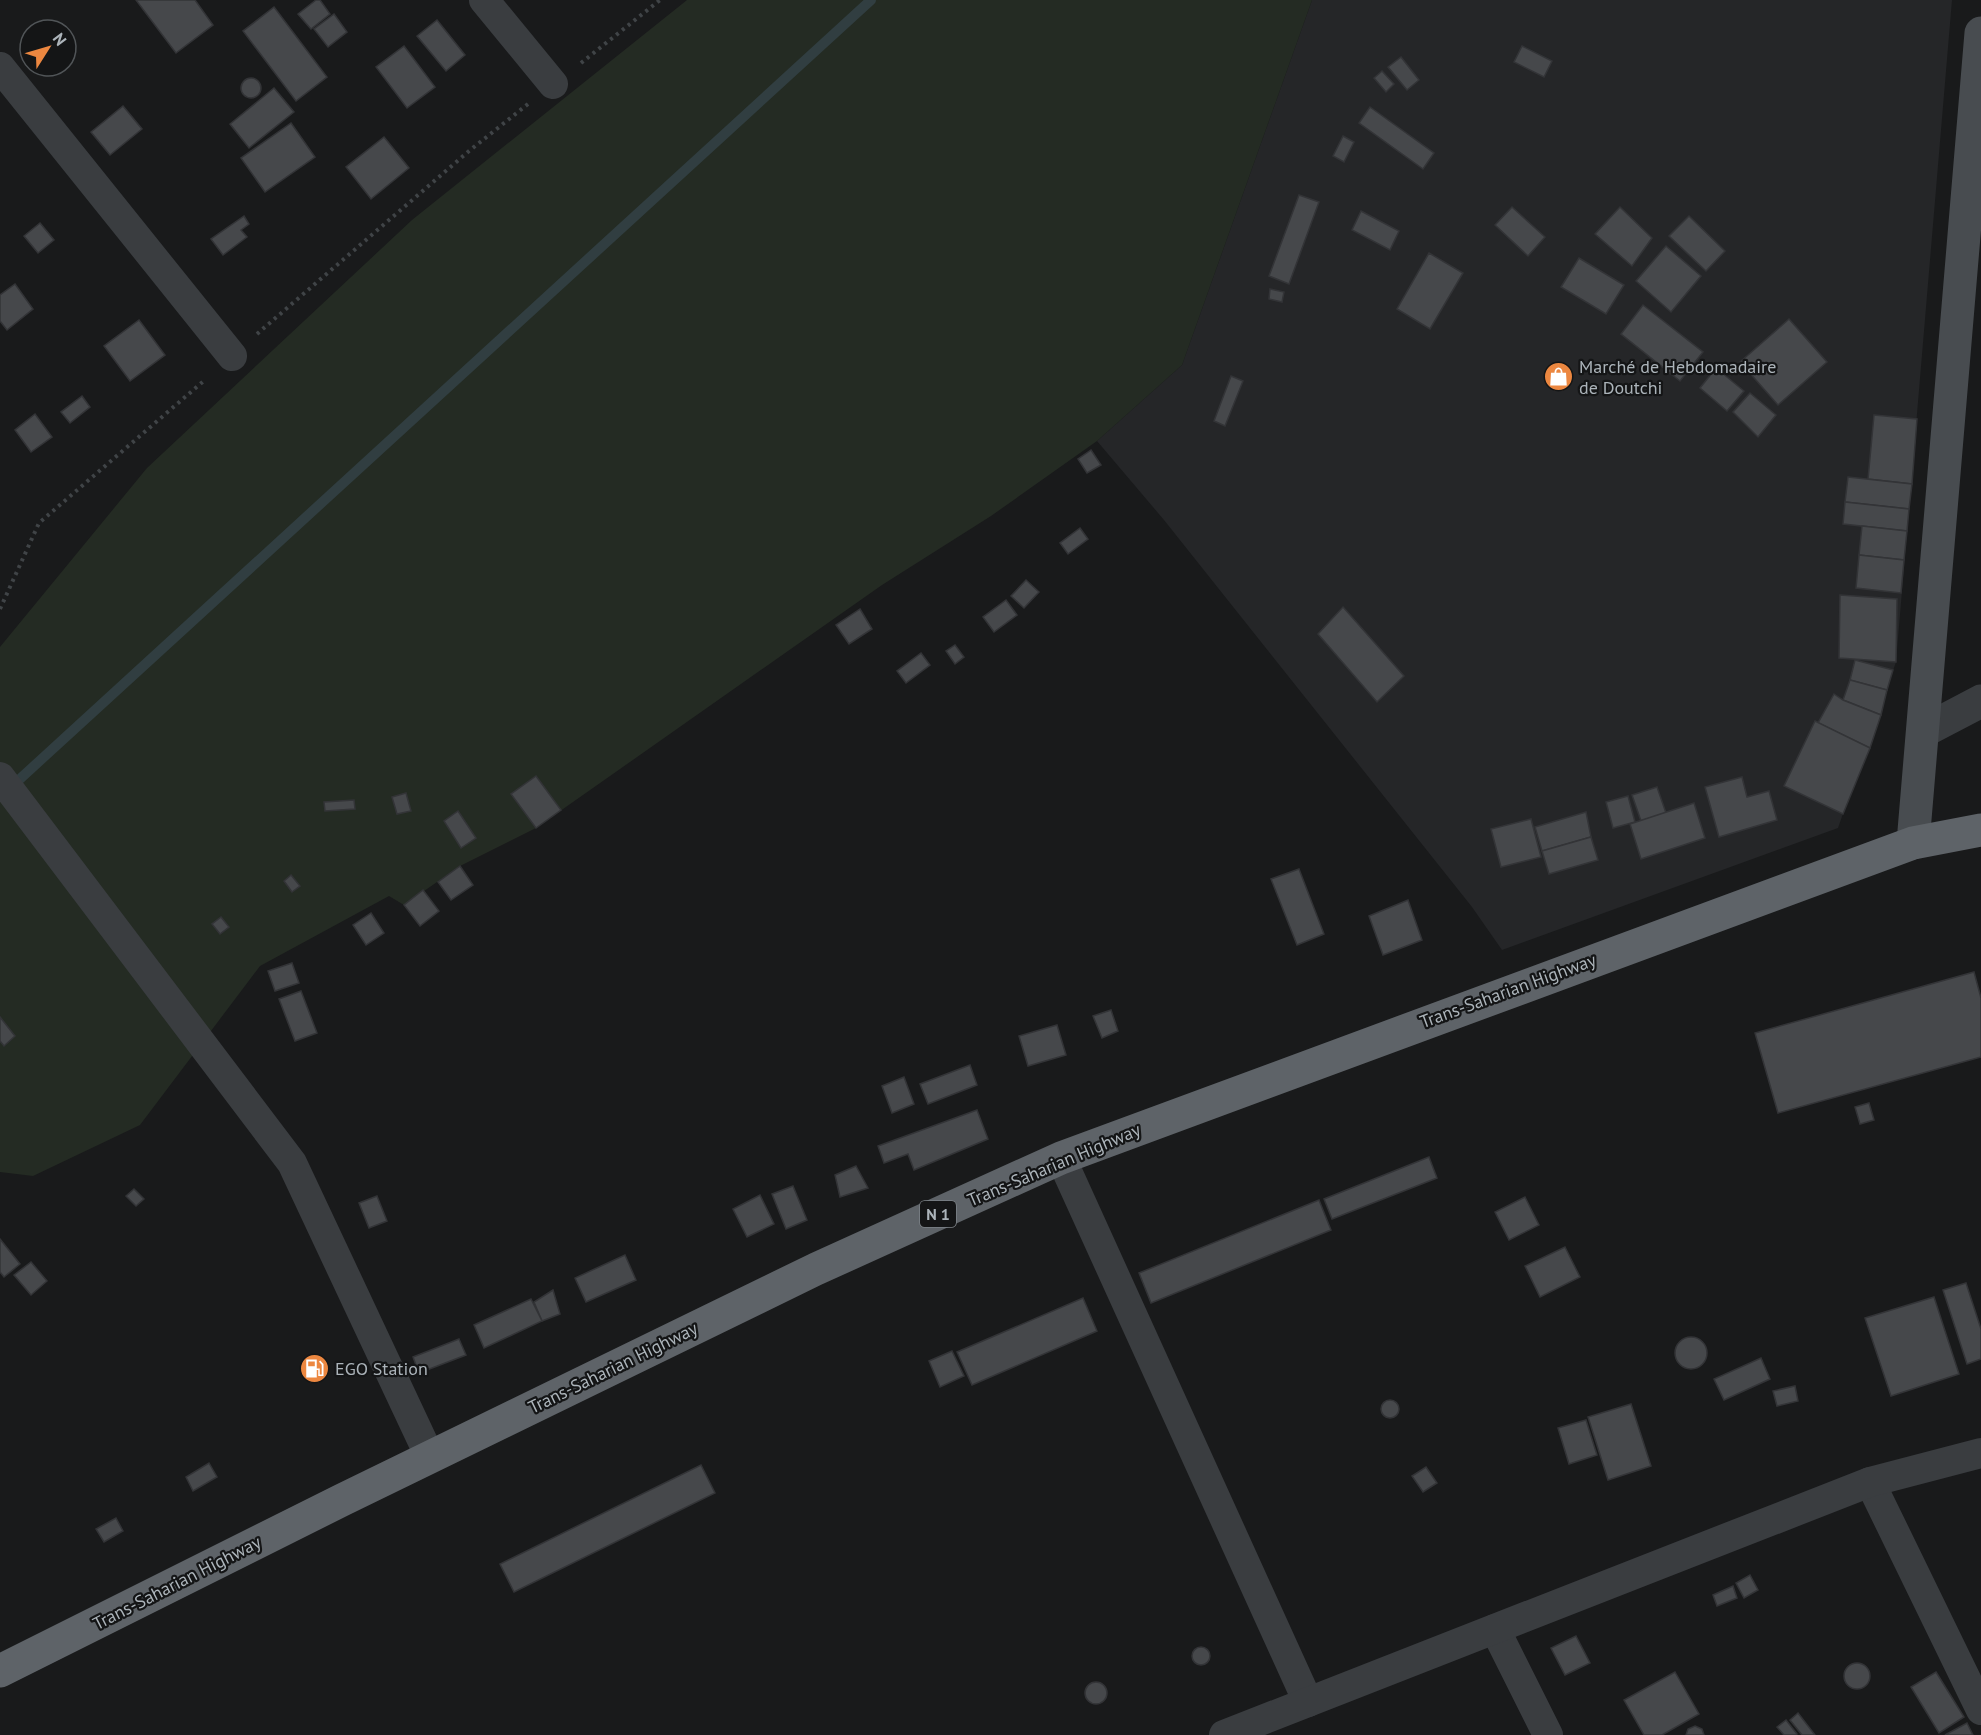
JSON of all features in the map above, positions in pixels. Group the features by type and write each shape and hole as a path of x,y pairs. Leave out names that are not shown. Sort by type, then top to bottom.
{"highway":[{"name":"Trans-Saharian Highway","path":"0,1671 805,1274 1060,1158 1913,843 1981,830"}],"main road":[{"path":"1913,843 1981,33"}],"street":[{"path":"484,0 553,84"},
{"path":"0,67 232,356"},
{"path":"1924,730 1981,701"},
{"path":"0,777 292,1163 430,1457"},
{"path":"1060,1158 1308,1702"},
{"path":"1224,1735 1870,1482 1981,1454"},
{"path":"1870,1482 1981,1710"},
{"path":"1495,1629 1548,1735"}],"path":[{"path":"0,609 39,523 469,151 660,0"}],"shaded area":[{"path":"687,0 1312,0 1182,365 1097,441 991,516 882,585 536,828 460,866 404,905 389,896 260,966 140,1125 33,1176 0,1172 0,647 147,468 412,220"},
{"path":"1312,0 1952,0 1896,662 1838,828 1502,950 1472,907 1164,520 1097,441 1182,365"}],"building":[{"path":"136,0 195,0 213,25 176,53"},
{"path":"316,0 320,0 330,14 311,29 298,14"},
{"path":"274,7 327,77 296,101 243,31"},
{"path":"334,14 347,32 328,47 314,29"},
{"path":"437,20 465,55 446,71 417,36"},
{"path":"404,46 435,87 407,108 376,67"},
{"path":"1522,46 1552,61 1544,77 1514,62"},
{"path":"1401,57 1419,80 1407,90 1388,67"},
{"path":"1382,71 1394,84 1386,92 1374,78"},
{"path":"251,78 258,81 261,88 258,95 251,98 244,95 241,88 244,81"},
{"path":"274,88 294,112 249,148 230,124"},
{"path":"123,106 142,129 110,155 91,132"},
{"path":"1370,107 1434,153 1423,169 1359,123"},
{"path":"291,123 315,157 265,192 241,158"},
{"path":"1343,136 1354,142 1344,162 1333,156"},
{"path":"384,137 409,168 371,199 346,167"},
{"path":"1299,195 1319,202 1289,284 1269,276"},
{"path":"1512,207 1545,237 1528,256 1495,225"},
{"path":"1620,207 1652,238 1632,266 1595,234"},
{"path":"1361,211 1399,231 1390,250 1352,230"},
{"path":"244,216 249,224 241,230 247,237 223,255 211,239"},
{"path":"1689,216 1725,251 1706,271 1669,236"},
{"path":"40,223 54,240 38,253 24,236"},
{"path":"1666,246 1701,276 1671,312 1636,281"},
{"path":"1429,253 1463,273 1430,329 1397,309"},
{"path":"1579,258 1624,285 1606,314 1561,287"},
{"path":"15,284 33,309 7,330 0,321 0,295"},
{"path":"1270,289 1284,292 1282,302 1269,299"},
{"path":"1643,305 1703,352 1680,381 1621,334"},
{"path":"1789,319 1827,362 1778,405 1740,362"},
{"path":"139,320 165,355 130,381 104,346"},
{"path":"1716,368 1744,391 1727,411 1700,388"},
{"path":"1231,376 1243,381 1225,426 1214,421"},
{"path":"1750,393 1776,415 1758,437 1733,412"},
{"path":"82,396 90,407 70,423 61,412"},
{"path":"35,414 52,437 31,452 15,430"},
{"path":"1874,415 1917,419 1912,484 1868,479"},
{"path":"1091,450 1101,465 1087,473 1078,459"},
{"path":"1848,477 1912,484 1909,509 1845,502"},
{"path":"1845,502 1909,509 1907,531 1843,524"},
{"path":"1862,526 1907,531 1904,560 1859,555"},
{"path":"1080,528 1088,539 1068,554 1060,543"},
{"path":"1859,555 1904,560 1901,593 1856,588"},
{"path":"1026,580 1039,592 1024,608 1011,596"},
{"path":"1840,595 1897,599 1896,662 1839,658"},
{"path":"1006,600 1017,615 994,632 983,617"},
{"path":"1343,607 1404,676 1377,702 1318,634"},
{"path":"860,609 872,629 849,644 836,625"},
{"path":"955,645 964,657 955,664 946,651"},
{"path":"921,653 930,665 906,683 897,671"},
{"path":"1855,660 1893,670 1887,690 1850,680"},
{"path":"1850,680 1887,690 1881,715 1843,700"},
{"path":"1834,694 1843,700 1881,715 1870,748 1818,723"},
{"path":"1815,721 1870,748 1843,814 1784,786"},
{"path":"536,776 561,810 536,828 511,794"},
{"path":"1742,777 1747,797 1769,791 1777,820 1719,837 1705,787"},
{"path":"1657,787 1666,813 1641,821 1632,795"},
{"path":"406,793 411,811 397,814 392,797"},
{"path":"1628,796 1635,822 1613,828 1606,802"},
{"path":"354,800 355,809 325,811 324,802"},
{"path":"1694,803 1705,838 1641,859 1630,824"},
{"path":"458,811 476,838 461,848 444,821"},
{"path":"1586,812 1591,837 1542,851 1535,827"},
{"path":"1531,819 1541,857 1501,867 1491,829"},
{"path":"1591,837 1598,860 1549,874 1542,851"},
{"path":"460,866 473,885 451,900 438,882"},
{"path":"1299,869 1324,934 1297,945 1271,879"},
{"path":"291,875 300,886 292,892 284,881"},
{"path":"423,890 439,911 420,926 404,905"},
{"path":"1408,900 1422,940 1383,955 1369,916"},
{"path":"371,913 384,933 366,945 353,925"},
{"path":"221,917 229,927 220,934 212,924"},
{"path":"292,963 299,983 275,991 268,971"},
{"path":"1974,972 1981,998 1981,1057 1778,1113 1755,1033"},
{"path":"301,991 317,1033 295,1041 279,999"},
{"path":"1111,1010 1118,1031 1102,1038 1093,1016"},
{"path":"0,1017 15,1036 4,1046 0,1041"},
{"path":"1057,1025 1066,1055 1028,1066 1019,1036"},
{"path":"970,1065 977,1085 928,1104 920,1084"},
{"path":"904,1077 914,1104 892,1113 882,1086"},
{"path":"1869,1103 1874,1120 1860,1124 1855,1107"},
{"path":"977,1110 988,1139 914,1170 908,1154 884,1163 878,1146"},
{"path":"1429,1157 1437,1178 1332,1219 1324,1199"},
{"path":"856,1166 868,1188 840,1197 835,1175"},
{"path":"793,1186 807,1220 786,1229 772,1194"},
{"path":"134,1189 144,1199 136,1206 126,1196"},
{"path":"760,1195 774,1224 747,1237 733,1209"},
{"path":"377,1196 387,1221 369,1228 359,1203"},
{"path":"1525,1197 1539,1225 1509,1240 1495,1212"},
{"path":"1319,1200 1331,1230 1151,1303 1139,1273"},
{"path":"0,1239 20,1264 4,1277 0,1272"},
{"path":"1565,1247 1580,1277 1540,1297 1525,1266"},
{"path":"625,1255 636,1280 586,1302 575,1278"},
{"path":"31,1262 47,1281 31,1295 14,1275"},
{"path":"1966,1283 1981,1329 1981,1359 1967,1364 1943,1290"},
{"path":"553,1290 560,1314 542,1321 534,1302"},
{"path":"1934,1297 1959,1374 1891,1396 1865,1318"},
{"path":"1083,1298 1097,1331 972,1385 957,1352"},
{"path":"531,1299 542,1321 484,1348 474,1325"},
{"path":"1691,1337 1703,1341 1707,1353 1703,1365 1691,1369 1679,1365 1675,1353 1679,1341"},
{"path":"459,1339 466,1355 419,1373 413,1357"},
{"path":"952,1351 964,1376 940,1387 929,1361"},
{"path":"1761,1358 1770,1379 1724,1400 1714,1379"},
{"path":"1795,1386 1798,1401 1777,1406 1773,1391"},
{"path":"1386,1400 1394,1400 1399,1405 1397,1416 1386,1418 1381,1413 1381,1405"},
{"path":"1631,1404 1651,1466 1608,1480 1588,1417"},
{"path":"1586,1420 1597,1455 1569,1464 1558,1428"},
{"path":"209,1463 217,1477 193,1491 186,1477"},
{"path":"701,1465 715,1493 514,1592 500,1564"},
{"path":"1426,1467 1437,1483 1423,1492 1412,1476"},
{"path":"116,1518 123,1531 104,1542 96,1529"},
{"path":"1750,1575 1758,1590 1744,1598 1736,1583"},
{"path":"1733,1586 1737,1598 1717,1606 1713,1595"},
{"path":"1576,1636 1590,1663 1565,1675 1551,1648"},
{"path":"1197,1647 1205,1647 1210,1652 1208,1663 1197,1665 1192,1660 1192,1652"},
{"path":"1857,1663 1866,1667 1870,1676 1866,1685 1857,1689 1848,1685 1844,1676 1848,1667"},
{"path":"1675,1672 1699,1714 1662,1735 1644,1735 1624,1700"},
{"path":"1936,1672 1964,1717 1939,1733 1911,1687"},
{"path":"1096,1682 1104,1685 1107,1693 1104,1701 1096,1704 1088,1701 1085,1693 1088,1685"},
{"path":"1798,1713 1815,1735 1802,1735 1790,1720"},
{"path":"1786,1720 1796,1735 1784,1735 1777,1727"},
{"path":"1967,1723 1973,1735 1945,1735"},
{"path":"1695,1726 1702,1729 1704,1735 1686,1735 1688,1729"}],"waterway":[{"path":"10,788 871,0"}],"place":[{"name":"Marché de Hebdomadaire de Doutchi","path":"1558,377"},
{"name":"EGO Station","path":"314,1369"}]}
